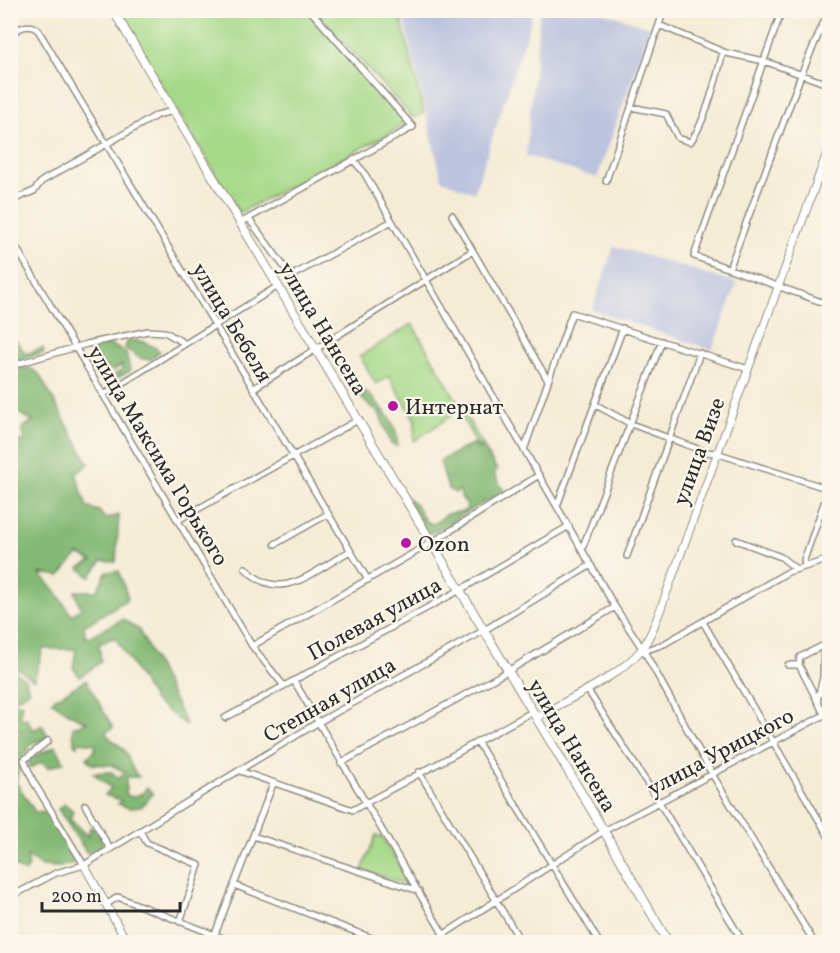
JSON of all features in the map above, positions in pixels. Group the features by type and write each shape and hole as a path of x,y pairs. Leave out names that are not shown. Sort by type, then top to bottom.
{"main road":[{"name":"улица Нансена","path":"113,10 604,831 668,942"}],"street":[{"path":"240,224 413,127 310,10"},
{"path":"606,181 664,10"},
{"path":"782,10 694,256 830,305"},
{"path":"729,269 801,75 829,10"},
{"path":"659,25 723,52 764,61 830,85"},
{"name":"улица Бебеля","path":"10,34 26,26 33,26 38,30 368,580"},
{"path":"631,107 666,114 678,138 690,141 698,129 705,105 713,93 723,52"},
{"path":"10,201 34,191 42,181 157,115 173,111"},
{"name":"улица Визе","path":"367,802 477,741 586,688 622,667 643,650 661,608 830,145"},
{"path":"354,161 363,171 615,608 643,650 712,774 814,942"},
{"path":"452,215 547,379"},
{"path":"249,219 291,276 392,221"},
{"name":"улица Максима Горького","path":"10,237 252,646 284,686"},
{"path":"254,388 472,251"},
{"path":"103,395 278,286"},
{"path":"524,450 572,313 748,369"},
{"path":"557,506 623,328"},
{"path":"10,366 75,347 148,331 165,332 184,343"},
{"path":"582,549 662,341"},
{"path":"627,556 700,353"},
{"path":"596,405 631,424 706,452 717,453 829,488 804,560 805,565"},
{"path":"178,520 292,454 358,420"},
{"path":"252,646 431,543 539,476"},
{"path":"275,544 328,514"},
{"name":"Полевая улица","path":"225,718 460,590 569,526"},
{"path":"736,540 781,556 796,569"},
{"path":"245,568 256,579 267,585 288,585 350,551"},
{"path":"643,650 664,644 796,569 830,559"},
{"name":"Степная улица","path":"10,897 56,873 84,865 317,723 483,631 591,565"},
{"path":"341,763 508,672 615,608"},
{"path":"703,622 830,839"},
{"path":"817,701 823,678 824,645 800,657 799,665 817,701 827,713"},
{"path":"788,665 799,665"},
{"path":"294,681 448,942"},
{"path":"586,688 659,802 743,942"},
{"name":"улица Урицкого","path":"432,942 604,831 827,713"},
{"path":"48,741 24,760 33,781 107,904 127,942"},
{"path":"477,741 599,942"},
{"path":"240,771 353,810 367,802"},
{"path":"419,772 520,942"},
{"path":"212,942 273,784"},
{"path":"84,805 110,849"},
{"path":"140,831 147,843 199,865 180,922"},
{"path":"253,836 419,891"},
{"path":"234,885 382,942"},
{"path":"107,904 118,897 233,942"}],"shaded area":[{"path":"402,11 532,11 530,24 474,193 442,180"},
{"path":"540,11 597,11 651,27 597,178 526,156"},
{"path":"614,246 737,283 712,350 592,310"}],"green space":[{"path":"117,11 306,11 409,123 239,213"},
{"path":"315,11 399,11 424,113 413,118"},
{"path":"412,324 483,445 479,448 458,411 414,441 415,420 389,376 376,384 360,356"},
{"path":"10,333 26,354 43,348 44,353 11,363"},
{"path":"128,340 145,342 160,351 150,360 140,358 125,348"},
{"path":"104,342 126,352 130,371 116,379 115,374 122,371 122,365 113,371 105,367 87,347"},
{"path":"30,368 39,374 89,464 76,474 87,507 99,511 105,519 119,515 116,562 102,561 90,577 79,568 92,561 78,554 60,576 39,573 55,590 71,615 81,609 75,591 97,591 106,572 119,571 128,599 84,626 86,638 123,619 139,630 187,726 154,701 115,637 99,644 101,662 80,677 73,668 76,649 43,649 34,680 11,664 11,434 12,443 25,440 22,428 33,421 11,409 11,369"},
{"path":"365,391 392,423 396,431 397,446 391,444 379,413 361,398"},
{"path":"474,443 479,450 483,446 497,470 494,474 504,491 428,535 406,497 415,503 426,522 434,524 447,514 465,511 467,505 461,497 460,490 455,493 448,489 440,461"},
{"path":"11,669 25,679 29,691 11,702"},
{"path":"86,680 113,728 105,732 124,750 139,777 126,777 126,795 133,797 143,793 147,787 153,794 141,807 129,808 118,804 121,800 105,795 111,788 93,773 112,772 118,779 125,772 112,765 92,764 87,758 94,751 96,744 79,742 77,747 74,744 73,727 87,722 51,701"},
{"path":"18,703 22,704 20,716 23,719 26,718 34,730 42,725 49,738 32,743 22,758 16,782 35,812 49,813 78,862 59,867 40,866 27,856 29,867 25,872 11,864 10,774 18,753 11,741 21,734 18,730 11,734 11,707"},
{"path":"56,746 64,762 48,768 42,762 30,768 28,759"},
{"path":"65,804 73,811 70,819 88,837 90,827 99,833 103,842 100,847 87,853 58,809"},
{"path":"376,835 382,837 412,886 362,870"}],"place":[{"name":"Интернат","path":"393,406"},
{"name":"Ozon","path":"406,543"}]}
